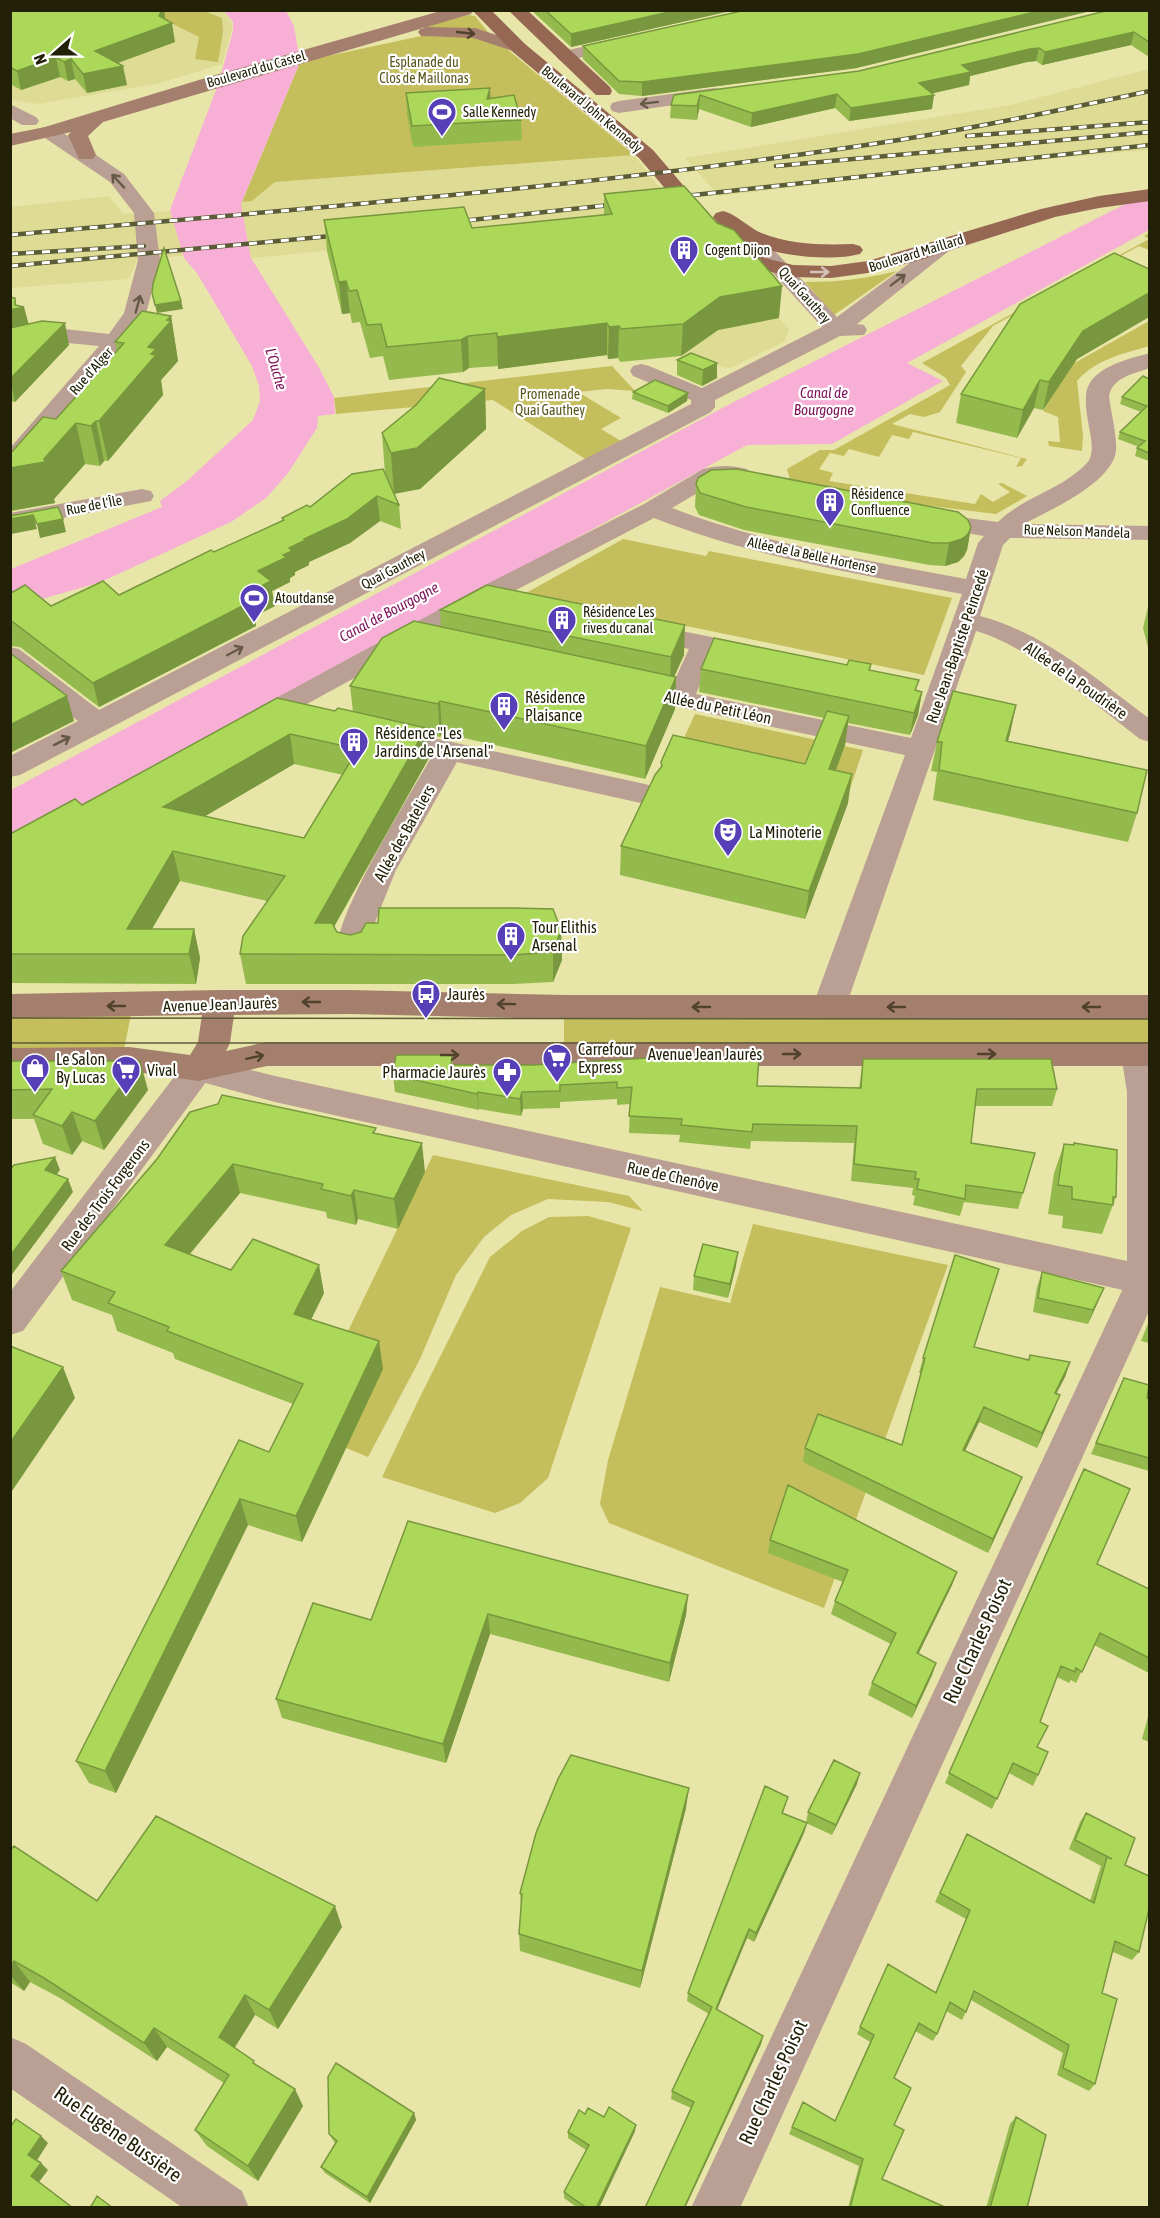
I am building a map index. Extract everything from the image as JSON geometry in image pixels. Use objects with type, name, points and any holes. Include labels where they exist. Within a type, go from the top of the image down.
[{"type":"main road","name":"Boulevard du Castel","points":[[16,126],[298,53],[427,10]]},
{"type":"main road","name":"Boulevard du Castel","points":[[298,53],[366,39],[465,10]]},
{"type":"main road","name":"Boulevard John Kennedy","points":[[480,10],[519,48],[629,137],[706,211]]},
{"type":"main road","points":[[490,10],[510,22],[536,47],[565,56]]},
{"type":"main road","name":"Boulevard John Kennedy","points":[[516,10],[665,151],[706,211]]},
{"type":"main road","points":[[366,39],[440,31],[462,32],[487,36],[519,48]]},
{"type":"main road","name":"Boulevard du Castel","points":[[10,140],[50,132],[220,75]]},
{"type":"main road","points":[[87,155],[78,135],[90,121],[98,117]]},
{"type":"main road","points":[[16,126],[50,132]]},
{"type":"main road","name":"Boulevard Maillard","points":[[706,211],[723,244],[738,255],[781,269],[813,273],[858,270],[949,243],[1009,216],[1065,195],[1149,183]]},
{"type":"main road","name":"Boulevard Maillard","points":[[706,211],[749,235],[777,245],[809,249],[857,250],[1009,216],[1149,195]]},
{"type":"main road","name":"Avenue Jean Jaurès","points":[[10,1006],[137,1006],[350,994],[564,1006],[1149,1007]]},
{"type":"main road","points":[[198,1069],[214,1043],[220,1002]]},
{"type":"main road","name":"Avenue Jean Jaurès","points":[[10,1060],[129,1059],[198,1069],[267,1054],[1143,1054]]},
{"type":"street","points":[[565,56],[646,38]]},
{"type":"street","points":[[619,107],[732,92]]},
{"type":"street","points":[[10,110],[16,126]]},
{"type":"street","name":"Rue d'Alger","points":[[10,463],[117,341],[135,314],[149,260],[144,213],[117,178],[87,155],[50,132]]},
{"type":"street","name":"Quai Gauthey","points":[[749,235],[781,269],[810,324]]},
{"type":"street","name":"Quai Gauthey","points":[[10,768],[703,407],[703,397],[810,324],[949,243]]},
{"type":"street","name":"Quai Gauthey","points":[[756,262],[759,274],[810,324],[863,330]]},
{"type":"street","points":[[13,345],[47,334],[117,341]]},
{"type":"street","name":"Rue Jean-Baptiste Peincedé","points":[[832,1007],[832,997],[921,749],[932,689],[966,620],[991,543],[1015,519],[1071,488],[1094,471],[1101,461],[1104,450],[1097,396],[1099,387],[1111,374],[1149,360]]},
{"type":"street","points":[[641,371],[703,397]]},
{"type":"street","points":[[234,733],[296,712],[412,636],[718,472],[733,473],[759,483]]},
{"type":"street","name":"Rue de l'Île","points":[[10,521],[142,496]]},
{"type":"street","name":"Allée de la Belle Hortense","points":[[652,509],[695,527],[740,540],[976,589]]},
{"type":"street","name":"Rue Nelson Mandela","points":[[901,515],[968,528],[1074,533],[1149,533]]},
{"type":"street","points":[[488,594],[508,604],[520,606]]},
{"type":"street","name":"Allée de la Poudrière","points":[[966,620],[996,628],[1040,651],[1149,734]]},
{"type":"street","points":[[623,627],[784,659]]},
{"type":"street","points":[[412,636],[430,648],[442,650]]},
{"type":"street","points":[[680,699],[704,644]]},
{"type":"street","points":[[10,655],[98,723]]},
{"type":"street","name":"Allée du Petit Léon","points":[[612,685],[921,749]]},
{"type":"street","points":[[361,731],[645,794]]},
{"type":"street","name":"Allée des Bateliers","points":[[353,951],[354,938],[381,870],[450,751]]},
{"type":"street","name":"Rue Charles Poisot","points":[[715,2208],[1147,1280],[1143,1054]]},
{"type":"street","name":"Rue de Chenôve","points":[[198,1069],[286,1092],[1147,1280]]},
{"type":"street","name":"Rue des Trois Forgerons","points":[[10,1320],[198,1069]]},
{"type":"street","name":"Rue Eugène Bussière","points":[[10,2060],[225,2208]]},
{"type":"shaded area","points":[[10,11],[224,11],[233,26],[222,64],[160,83],[39,104],[11,100]]},
{"type":"shaded area","points":[[1149,69],[1149,150],[982,165],[719,196],[685,158],[1010,105]]},
{"type":"shaded area","points":[[634,155],[683,218],[789,329],[784,342],[730,368],[698,362],[652,341],[601,225],[251,258],[243,250],[137,260],[129,279],[11,288],[11,207],[109,196],[123,214],[171,211],[252,201],[275,182]]},
{"type":"green space","points":[[147,11],[204,11],[222,18],[223,32],[218,62],[195,59],[199,37]]},
{"type":"green space","points":[[468,15],[475,16],[488,32],[457,28],[425,28],[424,26]]},
{"type":"green space","name":"Salle Kennedy","points":[[421,36],[469,37],[506,48],[634,155],[275,182],[252,201],[242,202],[300,62]]},
{"type":"green space","points":[[1149,239],[1149,250],[1139,246],[993,326],[961,366],[966,372],[940,412],[924,417],[910,414],[892,424],[1027,459],[1022,466],[1016,467],[1021,458],[913,432],[909,439],[892,435],[879,457],[849,449],[844,456],[830,453],[819,469],[833,473],[829,481],[975,504],[981,494],[993,502],[1010,492],[998,484],[1002,483],[1027,496],[996,514],[882,500],[790,480],[787,469],[820,450],[834,450],[950,385],[946,378],[922,363]]},
{"type":"green space","points":[[897,271],[834,315],[805,282],[851,280]]},
{"type":"green space","points":[[1149,321],[1149,346],[1101,362],[1077,381],[1083,435],[1082,451],[1049,446],[1048,441],[1060,442],[1058,417],[1043,411],[1071,365]]},
{"type":"green space","name":"Promenade Quai Gauthey","points":[[612,366],[635,391],[607,389],[578,392],[621,418],[601,429],[621,441],[587,460],[493,400],[336,414],[334,398]]},
{"type":"green space","points":[[623,539],[706,556],[709,551],[952,598],[924,675],[526,593]]},
{"type":"green space","points":[[695,714],[863,750],[850,789],[678,751]]},
{"type":"green space","points":[[564,1014],[1149,1015],[1149,1047],[564,1047]]},
{"type":"green space","points":[[11,1015],[131,1015],[124,1049],[11,1049]]},
{"type":"green space","points":[[433,1155],[629,1196],[643,1211],[608,1202],[548,1199],[511,1215],[484,1237],[456,1275],[420,1359],[368,1457],[346,1448],[337,1354]]},
{"type":"green space","points":[[588,1216],[631,1228],[548,1478],[520,1503],[495,1513],[382,1477],[490,1257],[522,1231],[549,1217]]},
{"type":"green space","points":[[753,1224],[948,1265],[824,1608],[609,1523],[600,1504],[608,1460],[660,1287],[730,1303]]},
{"type":"water","name":"L'Ouche","points":[[224,11],[286,11],[294,26],[300,62],[241,204],[251,258],[318,366],[334,397],[335,414],[318,416],[317,428],[288,473],[266,498],[231,522],[101,582],[11,608],[11,569],[162,507],[160,501],[187,481],[253,420],[260,401],[259,386],[252,366],[197,273],[184,258],[170,210],[218,85],[233,31],[233,22]]},
{"type":"water","name":"Canal de Bourgogne","points":[[1149,192],[1149,230],[907,363],[943,381],[832,444],[747,445],[11,846],[11,790],[726,406]]},
{"type":"building","points":[[10,10],[162,10],[159,16],[172,23],[95,51],[123,66],[83,74],[71,59],[64,62],[56,57],[17,71],[10,67]]},
{"type":"building","points":[[545,10],[678,10],[571,34]]},
{"type":"building","points":[[746,10],[1043,10],[858,54],[642,82],[619,81],[583,46]]},
{"type":"building","points":[[1110,10],[1149,10],[1149,42],[1134,32],[1045,52],[1039,48],[1030,49],[962,65],[971,72],[919,83],[934,95],[851,108],[837,94],[752,113],[700,95],[697,106],[671,105],[674,95],[859,71]]},
{"type":"building","points":[[490,88],[487,99],[514,95],[521,120],[412,126],[406,93]]},
{"type":"building","points":[[684,186],[717,223],[734,230],[782,286],[720,297],[683,324],[621,329],[619,326],[609,327],[607,323],[497,337],[497,333],[468,336],[461,340],[387,347],[381,324],[367,325],[357,290],[349,291],[346,281],[339,282],[324,220],[464,207],[472,228],[612,214],[604,194]]},
{"type":"building","points":[[164,248],[181,301],[155,305],[152,293],[153,284]]},
{"type":"building","points":[[1114,253],[1149,269],[1149,293],[1083,331],[1049,382],[1040,380],[1023,410],[961,394],[1020,304]]},
{"type":"building","points":[[10,297],[15,298],[15,305],[24,307],[10,310]]},
{"type":"building","points":[[142,311],[171,316],[167,320],[171,321],[148,347],[156,349],[151,354],[156,355],[99,421],[91,426],[76,423],[44,459],[45,462],[10,468],[10,454],[43,417],[56,419],[124,343],[115,342]]},
{"type":"building","points":[[42,321],[65,323],[10,379],[10,328]]},
{"type":"building","points":[[691,353],[717,363],[703,370],[677,360]]},
{"type":"building","points":[[1143,376],[1149,379],[1149,453],[1137,448],[1145,441],[1120,432],[1147,406],[1122,397]]},
{"type":"building","points":[[439,378],[485,389],[417,448],[391,453],[382,433],[416,405]]},
{"type":"building","points":[[655,380],[688,393],[668,406],[633,392]]},
{"type":"building","points":[[383,469],[399,505],[377,496],[347,519],[289,548],[292,551],[283,555],[287,557],[258,571],[271,581],[244,595],[252,601],[93,683],[10,622],[10,590],[13,592],[25,585],[51,606],[103,581],[119,595],[211,550],[214,552],[284,520],[282,518],[307,505],[310,507],[352,474]]},
{"type":"building","points":[[737,469],[958,512],[968,520],[971,527],[962,539],[949,543],[933,543],[746,507],[700,493],[696,484],[698,478],[711,470]]},
{"type":"building","points":[[58,507],[63,519],[37,524],[33,515],[10,519],[10,516]]},
{"type":"building","points":[[487,585],[685,625],[671,657],[440,610]]},
{"type":"building","points":[[414,621],[676,677],[646,746],[440,701],[438,704],[350,686],[382,638]]},
{"type":"building","points":[[714,638],[847,665],[849,660],[871,664],[869,670],[919,680],[915,690],[922,692],[914,713],[701,669]]},
{"type":"building","points":[[10,653],[67,696],[10,725]]},
{"type":"building","points":[[953,691],[1016,705],[1006,741],[1147,770],[1137,813],[939,770],[942,742],[937,742]]},
{"type":"building","points":[[277,698],[335,711],[338,708],[426,728],[315,923],[332,923],[337,932],[350,935],[361,932],[366,923],[378,923],[379,908],[553,909],[561,930],[553,952],[512,955],[240,954],[243,936],[285,876],[173,851],[127,929],[194,929],[189,954],[10,954],[10,834],[75,799],[82,805]],"holes":[[[290,734],[358,749],[304,838],[163,807]]]},
{"type":"building","name":"La Minoterie","points":[[827,711],[849,716],[829,769],[852,774],[809,891],[621,846],[655,775],[662,766],[661,762],[673,735],[805,764]]},
{"type":"building","points":[[396,1055],[452,1055],[451,1065],[533,1065],[648,1058],[759,1058],[757,1086],[861,1088],[863,1059],[1051,1059],[1057,1089],[977,1089],[971,1143],[1035,1153],[1023,1193],[966,1185],[965,1199],[917,1189],[919,1179],[915,1179],[916,1172],[854,1164],[857,1126],[753,1124],[752,1132],[681,1125],[682,1119],[629,1116],[632,1087],[617,1088],[617,1082],[560,1085],[560,1091],[522,1092],[520,1099],[478,1092],[477,1094],[393,1075]]},
{"type":"building","points":[[10,1061],[140,1061],[95,1121],[72,1112],[62,1126],[33,1115],[52,1089],[10,1090]]},
{"type":"building","points":[[222,1095],[376,1128],[373,1133],[422,1143],[394,1199],[354,1190],[351,1196],[321,1189],[323,1184],[233,1164],[165,1245],[231,1270],[253,1239],[319,1265],[294,1314],[379,1341],[296,1516],[240,1499],[105,1771],[76,1761],[239,1440],[269,1452],[303,1384],[167,1331],[169,1327],[108,1303],[115,1292],[61,1271],[157,1159],[190,1112],[218,1104]]},
{"type":"building","points":[[1074,1143],[1117,1150],[1116,1197],[1113,1197],[1113,1205],[1072,1199],[1072,1187],[1058,1185],[1064,1144],[1074,1145]]},
{"type":"building","points":[[55,1157],[45,1170],[68,1179],[10,1256],[10,1170],[14,1165]]},
{"type":"building","points":[[703,1244],[738,1252],[730,1284],[694,1276]]},
{"type":"building","points":[[955,1255],[999,1269],[974,1347],[1029,1360],[1030,1355],[1070,1362],[1055,1393],[1060,1395],[1042,1433],[984,1407],[963,1450],[1022,1477],[993,1539],[805,1448],[818,1414],[902,1445],[925,1358],[923,1358]]},
{"type":"building","points":[[1042,1272],[1104,1288],[1093,1310],[1038,1298]]},
{"type":"building","points":[[10,1346],[63,1367],[10,1443]]},
{"type":"building","points":[[1124,1378],[1149,1385],[1147,1398],[1149,1399],[1149,1458],[1096,1443]]},
{"type":"building","points":[[1084,1469],[1130,1489],[1097,1564],[1149,1589],[1149,1658],[1100,1633],[1082,1672],[1076,1668],[1075,1672],[1061,1666],[1040,1722],[1048,1726],[1037,1747],[1048,1752],[1038,1775],[1013,1763],[997,1799],[949,1773]]},
{"type":"building","points":[[788,1485],[957,1572],[917,1653],[936,1663],[916,1706],[872,1683],[896,1633],[835,1601],[848,1570],[770,1540]]},
{"type":"building","points":[[408,1521],[688,1595],[670,1663],[488,1614],[443,1744],[276,1699],[313,1603],[371,1620]]},
{"type":"building","points":[[571,1755],[689,1788],[642,1971],[519,1934],[522,1894],[520,1893],[536,1833],[558,1779]]},
{"type":"building","points":[[834,1760],[860,1773],[836,1825],[808,1812]]},
{"type":"building","points":[[765,1786],[788,1797],[782,1813],[807,1823],[756,1933],[749,1929],[716,2009],[763,2036],[684,2208],[645,2208],[694,2102],[672,2091],[712,2007],[688,1993]]},
{"type":"building","points":[[1086,1813],[1135,1838],[1125,1865],[1149,1876],[1149,1909],[1139,1952],[1115,1941],[1102,1993],[1117,1999],[1095,2084],[1063,2068],[1069,2045],[974,1991],[966,2012],[950,2002],[937,2034],[919,2023],[894,2078],[911,2088],[894,2125],[904,2130],[882,2179],[947,2208],[850,2208],[863,2159],[792,2127],[803,2102],[835,2121],[874,2035],[860,2027],[888,1964],[936,1993],[970,1910],[940,1893],[967,1834],[1094,1903],[1107,1857],[1112,1859],[1075,1840]]},
{"type":"building","points":[[156,1816],[335,1906],[269,2010],[245,1995],[219,2037],[254,2061],[253,2063],[295,2089],[248,2166],[195,2130],[229,2075],[154,2028],[144,2043],[44,1978],[14,1961],[10,1966],[10,1851],[14,1846],[97,1901]]},
{"type":"building","points":[[336,2063],[414,2113],[367,2197],[321,2167],[337,2141],[329,2134],[328,2077]]},
{"type":"building","points":[[609,2107],[636,2125],[596,2208],[587,2208],[564,2192],[589,2145],[568,2132],[579,2110],[585,2114],[588,2108],[604,2117]]},
{"type":"building","points":[[1016,2117],[1046,2135],[1027,2208],[990,2208]]},
{"type":"building","points":[[16,2119],[41,2136],[28,2155],[41,2163],[31,2176],[73,2208],[10,2208],[10,2127]]},
{"type":"building","points":[[97,2196],[113,2208],[90,2208]]},
{"type":"tram line","points":[[10,1018],[1150,1019]]},
{"type":"tram line","points":[[10,1043],[1150,1043]]},
{"type":"railway","points":[[10,235],[546,186],[653,174],[938,133],[1150,91]]},
{"type":"railway","points":[[967,136],[1150,122]]},
{"type":"railway","points":[[776,166],[1150,132]]},
{"type":"railway","points":[[676,197],[1150,145]]},
{"type":"railway","points":[[452,222],[619,204]]},
{"type":"railway","points":[[10,266],[342,235]]},
{"type":"railway","points":[[10,254],[144,246]]},
{"type":"place","name":"Salle Kennedy","points":[[442,138]]},
{"type":"place","name":"Cogent Dijon","points":[[684,276]]},
{"type":"place","name":"Résidence Confluence","points":[[830,528]]},
{"type":"place","name":"Atoutdanse","points":[[254,624]]},
{"type":"place","name":"Résidence Les rives du canal","points":[[562,646]]},
{"type":"place","name":"Résidence Plaisance","points":[[504,732]]},
{"type":"place","name":"Résidence \"Les Jardins de l'Arsenal\"","points":[[354,768]]},
{"type":"place","name":"La Minoterie","points":[[728,858]]},
{"type":"place","name":"Tour Elithis Arsenal","points":[[511,962]]},
{"type":"place","name":"Jaurès","points":[[426,1020]]},
{"type":"place","name":"Carrefour Express","points":[[557,1084]]},
{"type":"place","name":"Le Salon By Lucas","points":[[35,1094]]},
{"type":"place","name":"Vival","points":[[126,1096]]},
{"type":"place","name":"Pharmacie Jaurès","points":[[507,1098]]},
{"type":"park label","name":"Esplanade du Clos de Maillonas","points":[[424,70]]}]
